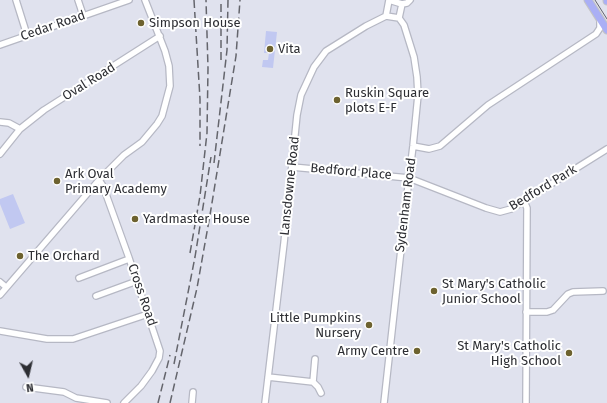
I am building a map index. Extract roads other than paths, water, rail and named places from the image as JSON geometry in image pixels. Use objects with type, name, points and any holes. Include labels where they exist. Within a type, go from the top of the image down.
[{"type":"main road","points":[[588,0],[607,30]]},
{"type":"street","points":[[16,0],[27,35]]},
{"type":"street","points":[[78,0],[83,15]]},
{"type":"street","name":"Cedar Road","points":[[0,45],[129,0]]},
{"type":"street","points":[[0,295],[99,180],[124,155],[142,142],[162,116],[170,86],[169,66],[160,36],[145,0]]},
{"type":"street","points":[[410,0],[407,4],[389,0],[389,16],[399,18],[404,25],[412,50],[418,84],[418,103],[414,146]]},
{"type":"street","points":[[399,18],[402,4]]},
{"type":"street","name":"Lansdowne Road","points":[[265,403],[298,108],[301,95],[317,62],[326,51],[366,26],[389,16]]},
{"type":"street","name":"Sydenham Road","points":[[384,403],[409,178],[414,146],[430,149],[440,146],[488,104],[596,34],[601,26],[600,19]]},
{"type":"street","name":"Oval Road","points":[[0,154],[20,129],[44,110],[160,36]]},
{"type":"street","points":[[0,122],[9,123],[20,129]]},
{"type":"street","name":"Bedford Park","points":[[409,178],[494,211],[507,210],[518,205],[607,149]]},
{"type":"street","name":"Bedford Place","points":[[292,167],[409,178]]},
{"type":"street","name":"Cross Road","points":[[99,180],[103,186],[137,281],[158,342],[160,353],[152,371],[144,382],[124,403]]},
{"type":"street","points":[[524,201],[527,208],[526,403]]},
{"type":"street","points":[[518,205],[522,210],[526,211]]},
{"type":"street","points":[[79,278],[129,259]]},
{"type":"street","points":[[96,296],[137,281]]},
{"type":"street","points":[[0,282],[6,287]]},
{"type":"street","points":[[526,312],[551,311],[557,307],[568,294],[572,292],[603,291]]},
{"type":"street","points":[[0,331],[47,339],[73,339],[148,314]]},
{"type":"street","points":[[313,382],[316,359]]},
{"type":"street","points":[[268,377],[313,382],[318,387],[320,393]]},
{"type":"street","points":[[26,387],[64,392],[76,398],[107,403]]},
{"type":"street","points":[[192,403],[193,392]]},
{"type":"tram line","points":[[595,0],[607,19]]},
{"type":"railway","points":[[194,0],[200,99],[200,146]]},
{"type":"railway","points":[[190,253],[200,196],[207,133],[208,68],[206,0]]},
{"type":"railway","points":[[221,0],[221,60]]},
{"type":"railway","points":[[214,163],[227,50],[228,0]]},
{"type":"railway","points":[[170,403],[197,288],[210,215],[236,56],[240,0]]},
{"type":"railway","points":[[174,364],[195,257],[211,157]]},
{"type":"railway","points":[[158,403],[170,355]]},
{"type":"place","name":"Simpson House","points":[[141,23]]},
{"type":"place","name":"Vita","points":[[270,49]]},
{"type":"place","name":"Ruskin Square plots E-F","points":[[337,100]]},
{"type":"place","name":"Ark Oval Primary Academy","points":[[57,181]]},
{"type":"place","name":"Yardmaster House","points":[[135,219]]},
{"type":"place","name":"The Orchard","points":[[20,256]]},
{"type":"place","name":"St Mary's Catholic Junior School","points":[[434,291]]},
{"type":"place","name":"Little Pumpkins Nursery","points":[[369,325]]},
{"type":"place","name":"Army Centre","points":[[417,351]]},
{"type":"place","name":"St Mary's Catholic High School","points":[[569,353]]}]
